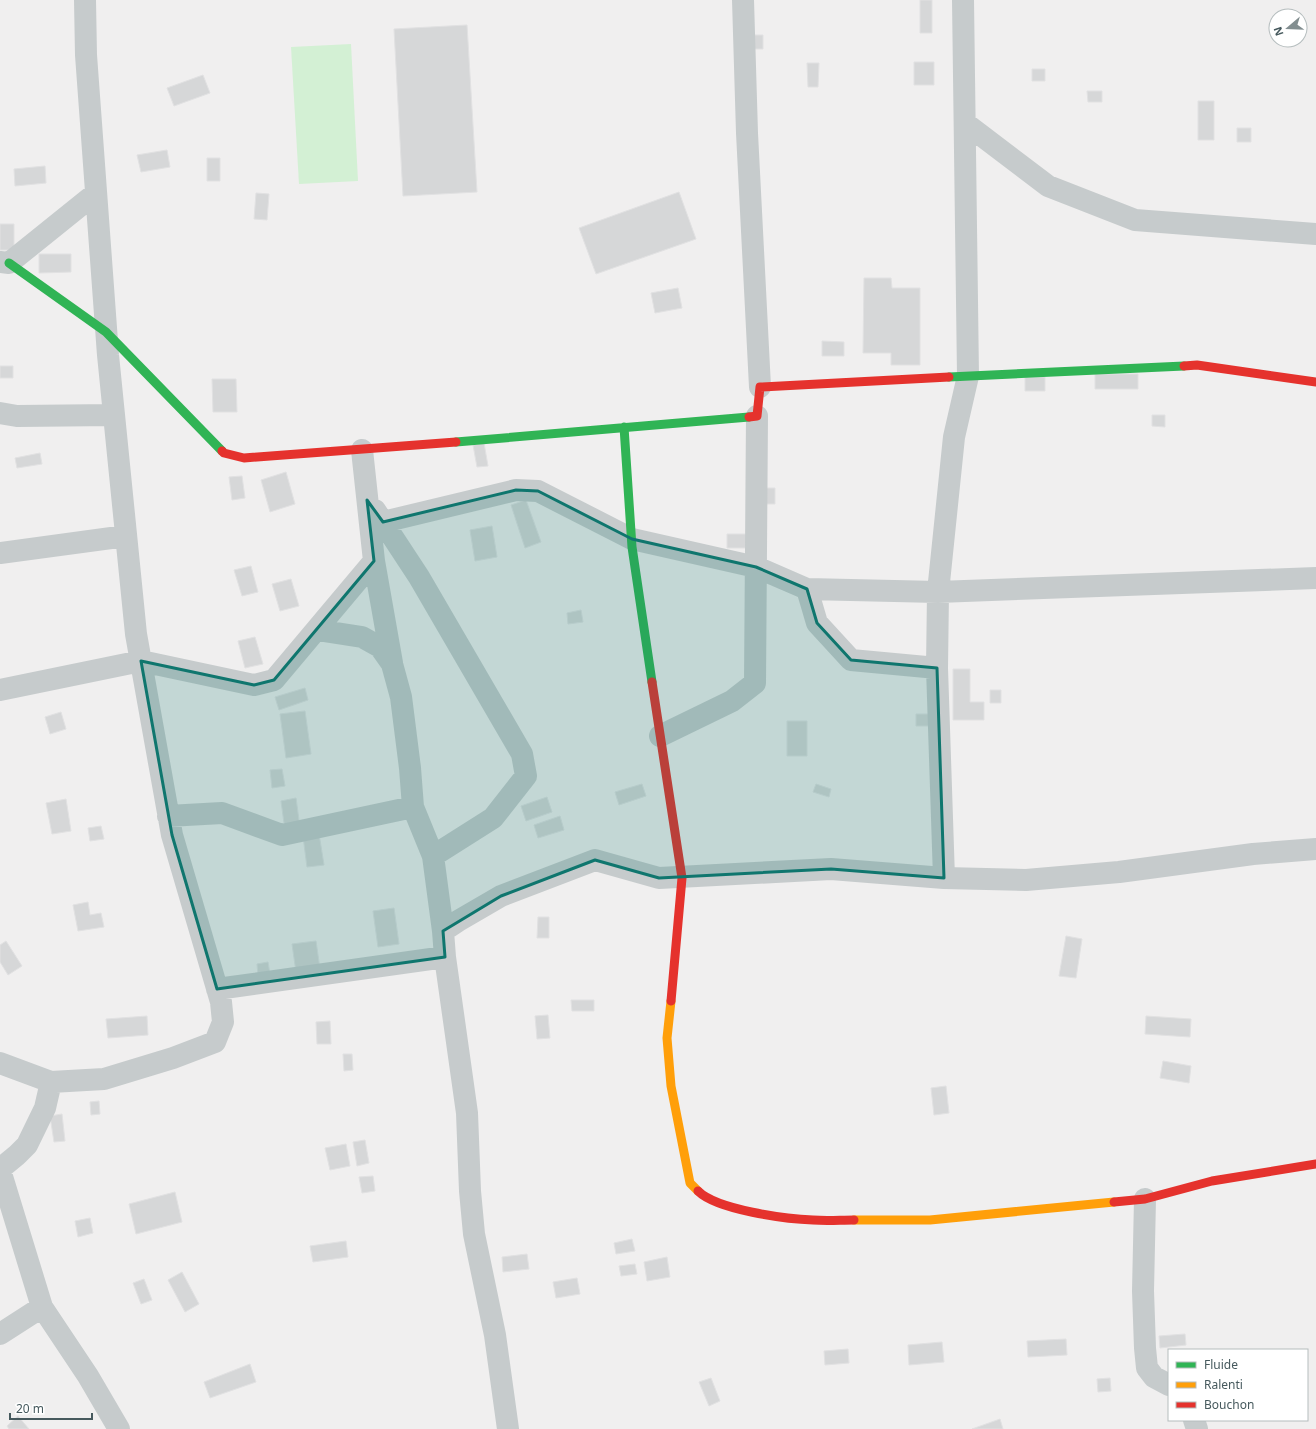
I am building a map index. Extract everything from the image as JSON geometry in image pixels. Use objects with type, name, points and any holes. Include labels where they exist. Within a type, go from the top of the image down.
[{"type":"street","points":[[0,1063],[51,1082],[104,1079],[173,1058],[215,1042],[223,1022],[221,1002],[172,835],[136,634],[106,332],[86,55],[85,0]]},
{"type":"street","points":[[660,736],[732,700],[756,683],[757,416],[760,387],[747,133],[744,0]]},
{"type":"street","points":[[944,878],[937,668],[938,592],[954,437],[968,376],[963,0]]},
{"type":"street","points":[[965,123],[1048,186],[1135,220],[1316,234]]},
{"type":"street","points":[[96,193],[5,262],[106,332],[224,453],[244,458],[362,450],[757,416]]},
{"type":"street","points":[[760,387],[1197,365],[1316,382]]},
{"type":"street","points":[[0,413],[17,416],[114,415]]},
{"type":"street","points":[[624,427],[632,539],[682,878],[667,1038],[671,1086],[690,1183],[704,1197],[732,1208],[786,1217],[813,1220],[930,1220],[1145,1199],[1212,1181],[1316,1164]]},
{"type":"street","points":[[362,450],[374,561],[392,664],[401,697],[410,768],[413,807],[433,856],[445,957],[467,1113],[470,1191],[474,1234],[494,1335],[508,1429]]},
{"type":"street","points":[[383,522],[516,490],[538,491],[632,539],[756,567],[807,589],[938,592],[1316,578]]},
{"type":"street","points":[[367,500],[419,577],[522,754],[526,776],[493,818],[433,856]]},
{"type":"street","points":[[0,553],[126,536]]},
{"type":"street","points":[[0,690],[140,661],[254,685],[274,680],[374,561]]},
{"type":"street","points":[[807,589],[817,623],[851,660],[937,668]]},
{"type":"street","points":[[317,630],[362,637],[380,647],[392,664]]},
{"type":"street","points":[[168,816],[222,813],[282,835],[413,807]]},
{"type":"street","points":[[443,931],[501,896],[595,860],[659,878],[682,878],[831,869],[944,878],[1026,880],[1119,872],[1253,854],[1316,849]]},
{"type":"street","points":[[217,990],[445,957]]},
{"type":"street","points":[[51,1082],[45,1108],[27,1145],[0,1170],[42,1306],[88,1376],[119,1429]]},
{"type":"street","points":[[1145,1199],[1143,1291],[1147,1368],[1154,1377],[1168,1384]]},
{"type":"street","points":[[0,1334],[42,1306]]},
{"type":"highlighted area","points":[[516,490],[538,491],[632,539],[756,567],[807,589],[817,623],[851,660],[937,668],[944,878],[831,869],[659,878],[595,860],[501,896],[443,931],[445,957],[217,989],[172,835],[141,661],[254,685],[274,680],[374,561],[367,500],[383,522]]},
{"type":"green space","points":[[351,44],[358,181],[299,184],[291,47]]},
{"type":"building","points":[[920,0],[932,0],[932,33],[920,33]]},
{"type":"building","points":[[467,25],[477,192],[403,196],[394,29]]},
{"type":"building","points":[[746,35],[763,35],[763,49],[746,49]]},
{"type":"building","points":[[914,62],[934,62],[934,85],[914,85]]},
{"type":"building","points":[[807,63],[819,63],[818,87],[808,87]]},
{"type":"building","points":[[1032,69],[1045,69],[1045,81],[1032,81]]},
{"type":"building","points":[[203,75],[210,93],[174,106],[167,88]]},
{"type":"building","points":[[1087,91],[1102,91],[1102,102],[1088,102]]},
{"type":"building","points":[[1198,101],[1214,101],[1214,140],[1198,140]]},
{"type":"building","points":[[1237,128],[1251,128],[1251,142],[1237,142]]},
{"type":"building","points":[[167,150],[170,167],[141,172],[137,155]]},
{"type":"building","points":[[207,158],[220,158],[220,181],[207,181]]},
{"type":"building","points":[[45,166],[46,183],[15,186],[14,169]]},
{"type":"building","points":[[679,192],[696,239],[596,274],[579,228]]},
{"type":"building","points":[[256,193],[269,194],[267,220],[254,219]]},
{"type":"building","points":[[0,224],[14,224],[14,250],[0,250]]},
{"type":"building","points":[[39,254],[71,254],[71,272],[39,273]]},
{"type":"building","points":[[864,278],[891,278],[892,288],[920,288],[920,365],[891,365],[891,353],[863,353]]},
{"type":"building","points":[[678,288],[682,308],[655,313],[651,293]]},
{"type":"building","points":[[822,341],[844,342],[844,356],[822,356]]},
{"type":"building","points":[[0,366],[13,366],[13,378],[0,378]]},
{"type":"building","points":[[1095,374],[1138,374],[1138,389],[1095,389]]},
{"type":"building","points":[[1025,377],[1045,377],[1045,391],[1025,391]]},
{"type":"building","points":[[212,379],[236,379],[237,412],[213,412]]},
{"type":"building","points":[[1152,415],[1165,415],[1165,427],[1152,426]]},
{"type":"building","points":[[484,443],[488,466],[477,467],[473,445]]},
{"type":"building","points":[[40,453],[42,464],[17,468],[15,458]]},
{"type":"building","points":[[286,472],[295,504],[270,512],[261,480]]},
{"type":"building","points":[[242,476],[245,498],[232,500],[229,477]]},
{"type":"building","points":[[762,488],[775,488],[775,504],[762,504]]},
{"type":"building","points":[[526,500],[541,542],[525,548],[511,505]]},
{"type":"building","points":[[492,526],[497,557],[475,561],[470,530]]},
{"type":"building","points":[[727,534],[746,534],[747,548],[727,548]]},
{"type":"building","points":[[251,566],[258,592],[242,596],[234,570]]},
{"type":"building","points":[[291,579],[299,606],[280,611],[272,584]]},
{"type":"building","points":[[581,610],[583,622],[568,624],[567,613]]},
{"type":"building","points":[[255,637],[263,664],[245,668],[238,641]]},
{"type":"building","points":[[953,669],[970,669],[970,702],[984,702],[984,720],[953,720]]},
{"type":"building","points":[[305,688],[308,700],[279,710],[275,697]]},
{"type":"building","points":[[990,690],[1001,690],[1001,703],[990,703]]},
{"type":"building","points":[[305,711],[311,754],[286,758],[280,714]]},
{"type":"building","points":[[61,712],[66,729],[50,734],[45,717]]},
{"type":"building","points":[[916,714],[932,714],[932,726],[916,726]]},
{"type":"building","points":[[787,721],[807,721],[807,756],[787,756]]},
{"type":"building","points":[[282,769],[285,786],[272,788],[270,770]]},
{"type":"building","points":[[642,784],[646,796],[619,805],[615,792]]},
{"type":"building","points":[[816,784],[831,789],[829,797],[813,792]]},
{"type":"building","points":[[547,797],[552,812],[526,821],[521,806]]},
{"type":"building","points":[[296,798],[300,828],[285,830],[281,801]]},
{"type":"building","points":[[66,799],[71,831],[52,834],[46,803]]},
{"type":"building","points":[[560,816],[564,830],[538,838],[534,825]]},
{"type":"building","points":[[101,826],[104,839],[90,841],[88,828]]},
{"type":"building","points":[[319,834],[324,865],[307,867],[303,836]]},
{"type":"building","points":[[88,902],[90,915],[101,913],[104,927],[78,931],[73,905]]},
{"type":"building","points":[[394,908],[399,944],[378,947],[373,911]]},
{"type":"building","points":[[538,917],[549,917],[549,938],[537,938]]},
{"type":"building","points":[[1066,936],[1082,939],[1076,978],[1059,976]]},
{"type":"building","points":[[6,941],[22,966],[8,975],[0,962],[0,945]]},
{"type":"building","points":[[316,941],[320,969],[296,972],[292,944]]},
{"type":"building","points":[[268,962],[270,974],[258,975],[257,964]]},
{"type":"building","points":[[571,1000],[594,1000],[594,1011],[572,1011]]},
{"type":"building","points":[[548,1015],[550,1038],[537,1039],[535,1016]]},
{"type":"building","points":[[147,1016],[148,1035],[108,1038],[106,1019]]},
{"type":"building","points":[[1146,1016],[1191,1019],[1190,1037],[1145,1034]]},
{"type":"building","points":[[330,1021],[331,1044],[317,1044],[316,1022]]},
{"type":"building","points":[[343,1054],[352,1054],[353,1070],[344,1071]]},
{"type":"building","points":[[1163,1061],[1191,1066],[1189,1083],[1160,1078]]},
{"type":"building","points":[[946,1086],[949,1113],[934,1115],[931,1088]]},
{"type":"building","points":[[99,1101],[100,1114],[91,1115],[90,1102]]},
{"type":"building","points":[[62,1114],[65,1141],[54,1142],[50,1116]]},
{"type":"building","points":[[365,1140],[369,1163],[357,1166],[353,1142]]},
{"type":"building","points":[[346,1144],[350,1166],[330,1170],[325,1148]]},
{"type":"building","points":[[373,1176],[375,1191],[362,1193],[359,1177]]},
{"type":"building","points":[[175,1192],[182,1222],[136,1234],[129,1204]]},
{"type":"building","points":[[90,1218],[93,1233],[78,1237],[75,1221]]},
{"type":"building","points":[[632,1239],[635,1251],[616,1254],[614,1243]]},
{"type":"building","points":[[346,1241],[348,1257],[313,1262],[310,1246]]},
{"type":"building","points":[[527,1254],[529,1269],[503,1272],[502,1257]]},
{"type":"building","points":[[667,1257],[670,1277],[647,1281],[644,1262]]},
{"type":"building","points":[[635,1264],[637,1274],[621,1276],[619,1266]]},
{"type":"building","points":[[182,1272],[199,1304],[185,1312],[168,1280]]},
{"type":"building","points":[[577,1278],[580,1294],[556,1298],[553,1282]]},
{"type":"building","points":[[144,1279],[152,1300],[141,1304],[133,1283]]},
{"type":"building","points":[[1185,1334],[1186,1345],[1160,1348],[1159,1336]]},
{"type":"building","points":[[1066,1339],[1067,1355],[1028,1357],[1027,1341]]},
{"type":"building","points":[[942,1342],[944,1362],[909,1365],[908,1345]]},
{"type":"building","points":[[848,1349],[849,1363],[825,1365],[824,1351]]},
{"type":"building","points":[[250,1364],[256,1382],[210,1398],[204,1382]]},
{"type":"building","points":[[711,1378],[720,1401],[709,1406],[699,1382]]},
{"type":"building","points":[[1110,1378],[1111,1391],[1098,1392],[1097,1379]]},
{"type":"building","points":[[18,1416],[29,1429],[9,1429],[7,1426]]},
{"type":"building","points":[[1000,1419],[1003,1429],[972,1429]]},
{"type":"traffic: fast","points":[[9,263],[106,332],[222,451]]},
{"type":"traffic: fast","points":[[949,377],[1184,366]]},
{"type":"traffic: fast","points":[[456,442],[749,417]]},
{"type":"traffic: fast","points":[[624,427],[632,547],[652,682]]},
{"type":"traffic: slow","points":[[671,1001],[667,1038],[671,1086],[690,1183],[698,1191]]},
{"type":"traffic: slow","points":[[854,1220],[930,1220],[1114,1202]]},
{"type":"traffic: jam","points":[[1184,366],[1197,365],[1316,382]]},
{"type":"traffic: jam","points":[[749,417],[757,416],[760,387],[949,377]]},
{"type":"traffic: jam","points":[[222,451],[224,453],[244,458],[456,442]]},
{"type":"traffic: jam","points":[[652,682],[682,878],[671,1001]]},
{"type":"traffic: jam","points":[[1114,1202],[1145,1199],[1212,1181],[1316,1164]]},
{"type":"traffic: jam","points":[[698,1191],[707,1198],[752,1212],[801,1219],[854,1220]]}]
